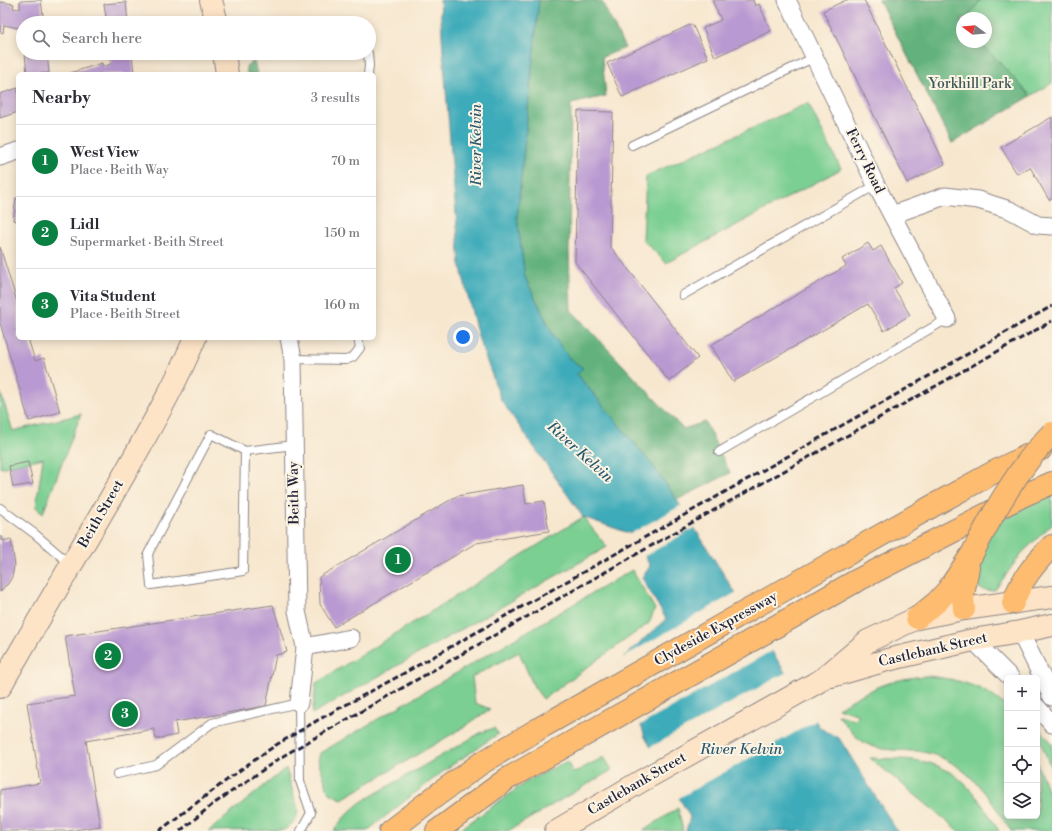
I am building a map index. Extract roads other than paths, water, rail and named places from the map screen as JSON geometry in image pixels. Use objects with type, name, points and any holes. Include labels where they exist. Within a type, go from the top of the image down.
[{"type":"main road","points":[[211,0],[215,16]]},
{"type":"main road","points":[[225,60],[228,72]]},
{"type":"main road","name":"Beith Street","points":[[0,687],[72,566],[161,410],[194,340]]},
{"type":"main road","points":[[917,618],[956,588],[986,527],[1011,484],[1025,464],[1052,433]]},
{"type":"main road","name":"Clydeside Expressway","points":[[390,831],[436,795],[480,764],[540,728],[994,472],[1052,444]]},
{"type":"main road","name":"Clydeside Expressway","points":[[437,831],[508,780],[856,581],[1022,496],[1052,483]]},
{"type":"main road","points":[[1020,632],[1013,603],[1018,589],[1027,574],[1052,546]]},
{"type":"main road","points":[[956,588],[962,596],[964,609],[973,640]]},
{"type":"main road","name":"Castlebank Street","points":[[556,831],[643,780],[823,679],[868,641],[917,618],[964,609],[1052,597]]},
{"type":"main road","name":"Castlebank Street","points":[[823,679],[887,660],[973,640],[1052,625]]},
{"type":"street","name":"Ferry Road","points":[[788,0],[876,185],[947,319]]},
{"type":"street","points":[[0,157],[16,152]]},
{"type":"street","points":[[892,215],[946,196],[978,200],[1010,210],[1038,225],[1052,226]]},
{"type":"street","name":"Beith Way","points":[[289,340],[293,359],[297,611],[305,647],[299,704]]},
{"type":"street","points":[[1020,632],[1052,697]]},
{"type":"street","points":[[305,647],[351,638]]},
{"type":"street","points":[[973,640],[1008,675]]},
{"type":"street","points":[[1040,710],[1052,724]]},
{"type":"lane","points":[[632,145],[815,58]]},
{"type":"lane","points":[[368,72],[369,60]]},
{"type":"lane","points":[[683,295],[876,185]]},
{"type":"lane","points":[[719,452],[947,319]]},
{"type":"lane","points":[[293,359],[346,360],[353,357],[360,348],[358,340]]},
{"type":"lane","points":[[244,451],[243,571],[151,585],[148,554],[212,434],[244,451],[294,445]]},
{"type":"lane","points":[[0,508],[35,534],[72,566]]},
{"type":"lane","points":[[117,774],[156,765],[212,723],[299,704],[300,781],[311,813],[301,831]]},
{"type":"water","name":"River Kelvin","points":[[440,0],[539,0],[517,217],[525,277],[553,335],[569,358],[583,368],[577,374],[653,466],[677,500],[820,728],[839,738],[897,831],[686,831],[690,817],[645,737],[619,661],[666,619],[642,578],[650,566],[634,535],[583,517],[501,400],[478,337],[460,264]]},
{"type":"railway","points":[[159,831],[247,765],[276,745],[318,720],[399,676],[1052,306]]},
{"type":"railway","points":[[180,831],[212,805],[283,756],[700,518],[1052,321]]},
{"type":"place","name":"West View","points":[[398,560]]},
{"type":"place","name":"Lidl","points":[[108,656]]},
{"type":"place","name":"Vita Student","points":[[125,714]]},
{"type":"park label","name":"Yorkhill Park","points":[[970,84]]}]
